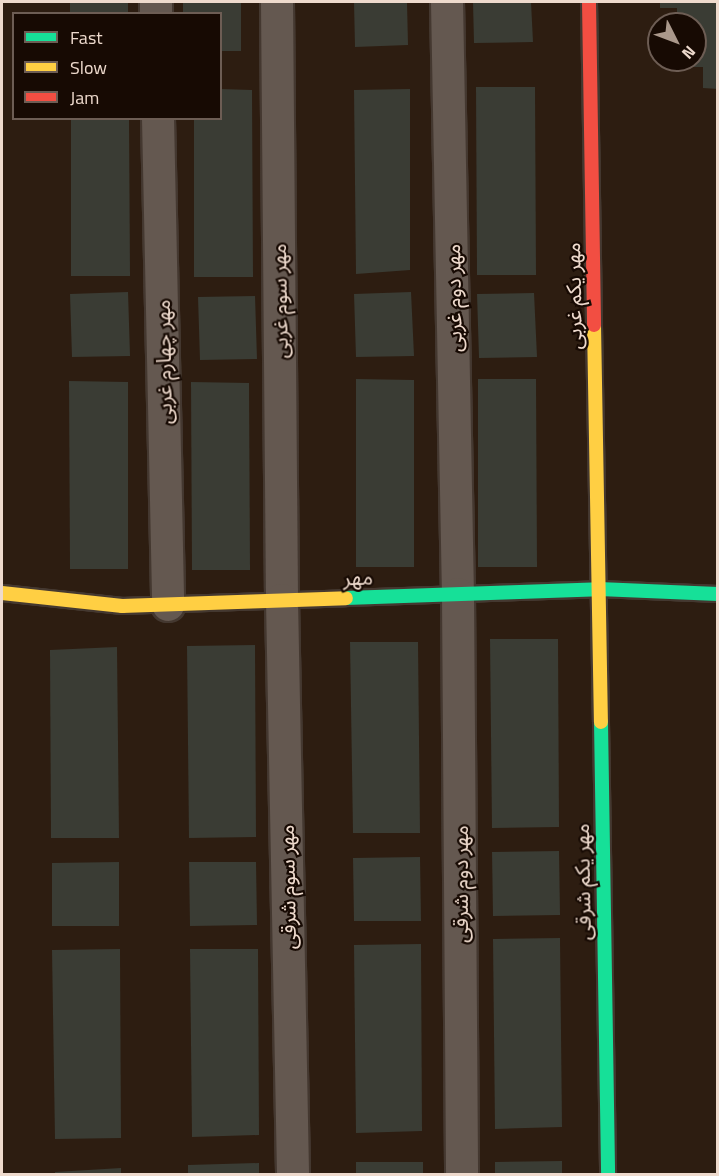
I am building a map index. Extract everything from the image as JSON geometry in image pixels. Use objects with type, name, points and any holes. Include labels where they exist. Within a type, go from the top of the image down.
[{"type":"street","name":"مهر سوم غربی","points":[[277,2],[282,600]]},
{"type":"street","name":"مهر دوم غربی","points":[[447,2],[458,594]]},
{"type":"street","name":"مهر یکم غربی","points":[[589,2],[598,589]]},
{"type":"street","name":"مهر چهارم غربی","points":[[158,120],[168,605]]},
{"type":"street","name":"مهر","points":[[2,593],[122,606],[598,589],[717,594]]},
{"type":"street","name":"مهر یکم شرقی","points":[[598,589],[608,1174]]},
{"type":"street","name":"مهر دوم شرقی","points":[[458,594],[462,1174]]},
{"type":"street","name":"مهر سوم شرقی","points":[[282,600],[293,1174]]},
{"type":"building","points":[[70,2],[128,2],[128,12],[70,12]]},
{"type":"building","points":[[183,2],[241,2],[241,51],[222,51],[222,12],[183,12]]},
{"type":"building","points":[[354,2],[407,2],[408,45],[355,47]]},
{"type":"building","points":[[473,2],[531,2],[533,42],[474,43]]},
{"type":"building","points":[[660,2],[718,2],[718,89],[703,88],[703,72],[707,72],[707,12],[677,12],[677,8],[660,8]]},
{"type":"building","points":[[476,87],[535,87],[536,275],[477,275]]},
{"type":"building","points":[[222,89],[252,90],[253,277],[194,277],[194,120],[222,120]]},
{"type":"building","points":[[410,89],[410,270],[356,274],[354,90]]},
{"type":"building","points":[[71,120],[129,120],[130,276],[71,276]]},
{"type":"building","points":[[128,292],[130,356],[72,357],[70,294]]},
{"type":"building","points":[[411,292],[414,356],[356,357],[354,294]]},
{"type":"building","points":[[534,293],[537,357],[479,358],[477,294]]},
{"type":"building","points":[[255,296],[257,359],[200,360],[198,297]]},
{"type":"building","points":[[356,379],[414,380],[414,567],[356,567]]},
{"type":"building","points":[[478,379],[536,379],[537,567],[478,567]]},
{"type":"building","points":[[69,381],[128,382],[128,569],[70,569]]},
{"type":"building","points":[[191,382],[249,383],[250,570],[192,570]]},
{"type":"building","points":[[490,639],[558,639],[559,827],[492,828]]},
{"type":"building","points":[[350,642],[418,642],[420,833],[353,833]]},
{"type":"building","points":[[255,645],[256,837],[189,838],[187,646]]},
{"type":"building","points":[[117,647],[119,838],[51,838],[50,650]]},
{"type":"building","points":[[559,851],[560,915],[493,916],[492,852]]},
{"type":"building","points":[[420,857],[421,921],[354,921],[353,858]]},
{"type":"building","points":[[119,862],[119,926],[52,926],[52,863]]},
{"type":"building","points":[[189,862],[256,862],[257,925],[190,926]]},
{"type":"building","points":[[560,938],[562,1127],[495,1129],[493,939]]},
{"type":"building","points":[[421,944],[422,1131],[356,1133],[354,945]]},
{"type":"building","points":[[120,949],[121,1138],[55,1139],[52,950]]},
{"type":"building","points":[[190,949],[258,949],[259,1135],[192,1137]]},
{"type":"building","points":[[562,1161],[562,1174],[495,1174],[495,1162]]},
{"type":"building","points":[[356,1162],[423,1162],[423,1174],[356,1174]]},
{"type":"building","points":[[259,1163],[259,1174],[188,1174],[188,1165]]},
{"type":"building","points":[[121,1168],[121,1174],[55,1174],[55,1172]]},
{"type":"traffic: fast","points":[[346,598],[599,589],[718,594]]},
{"type":"traffic: fast","points":[[601,722],[608,1174]]},
{"type":"traffic: slow","points":[[594,325],[601,722]]},
{"type":"traffic: slow","points":[[2,593],[122,606],[346,598]]},
{"type":"traffic: jam","points":[[589,2],[594,325]]}]
